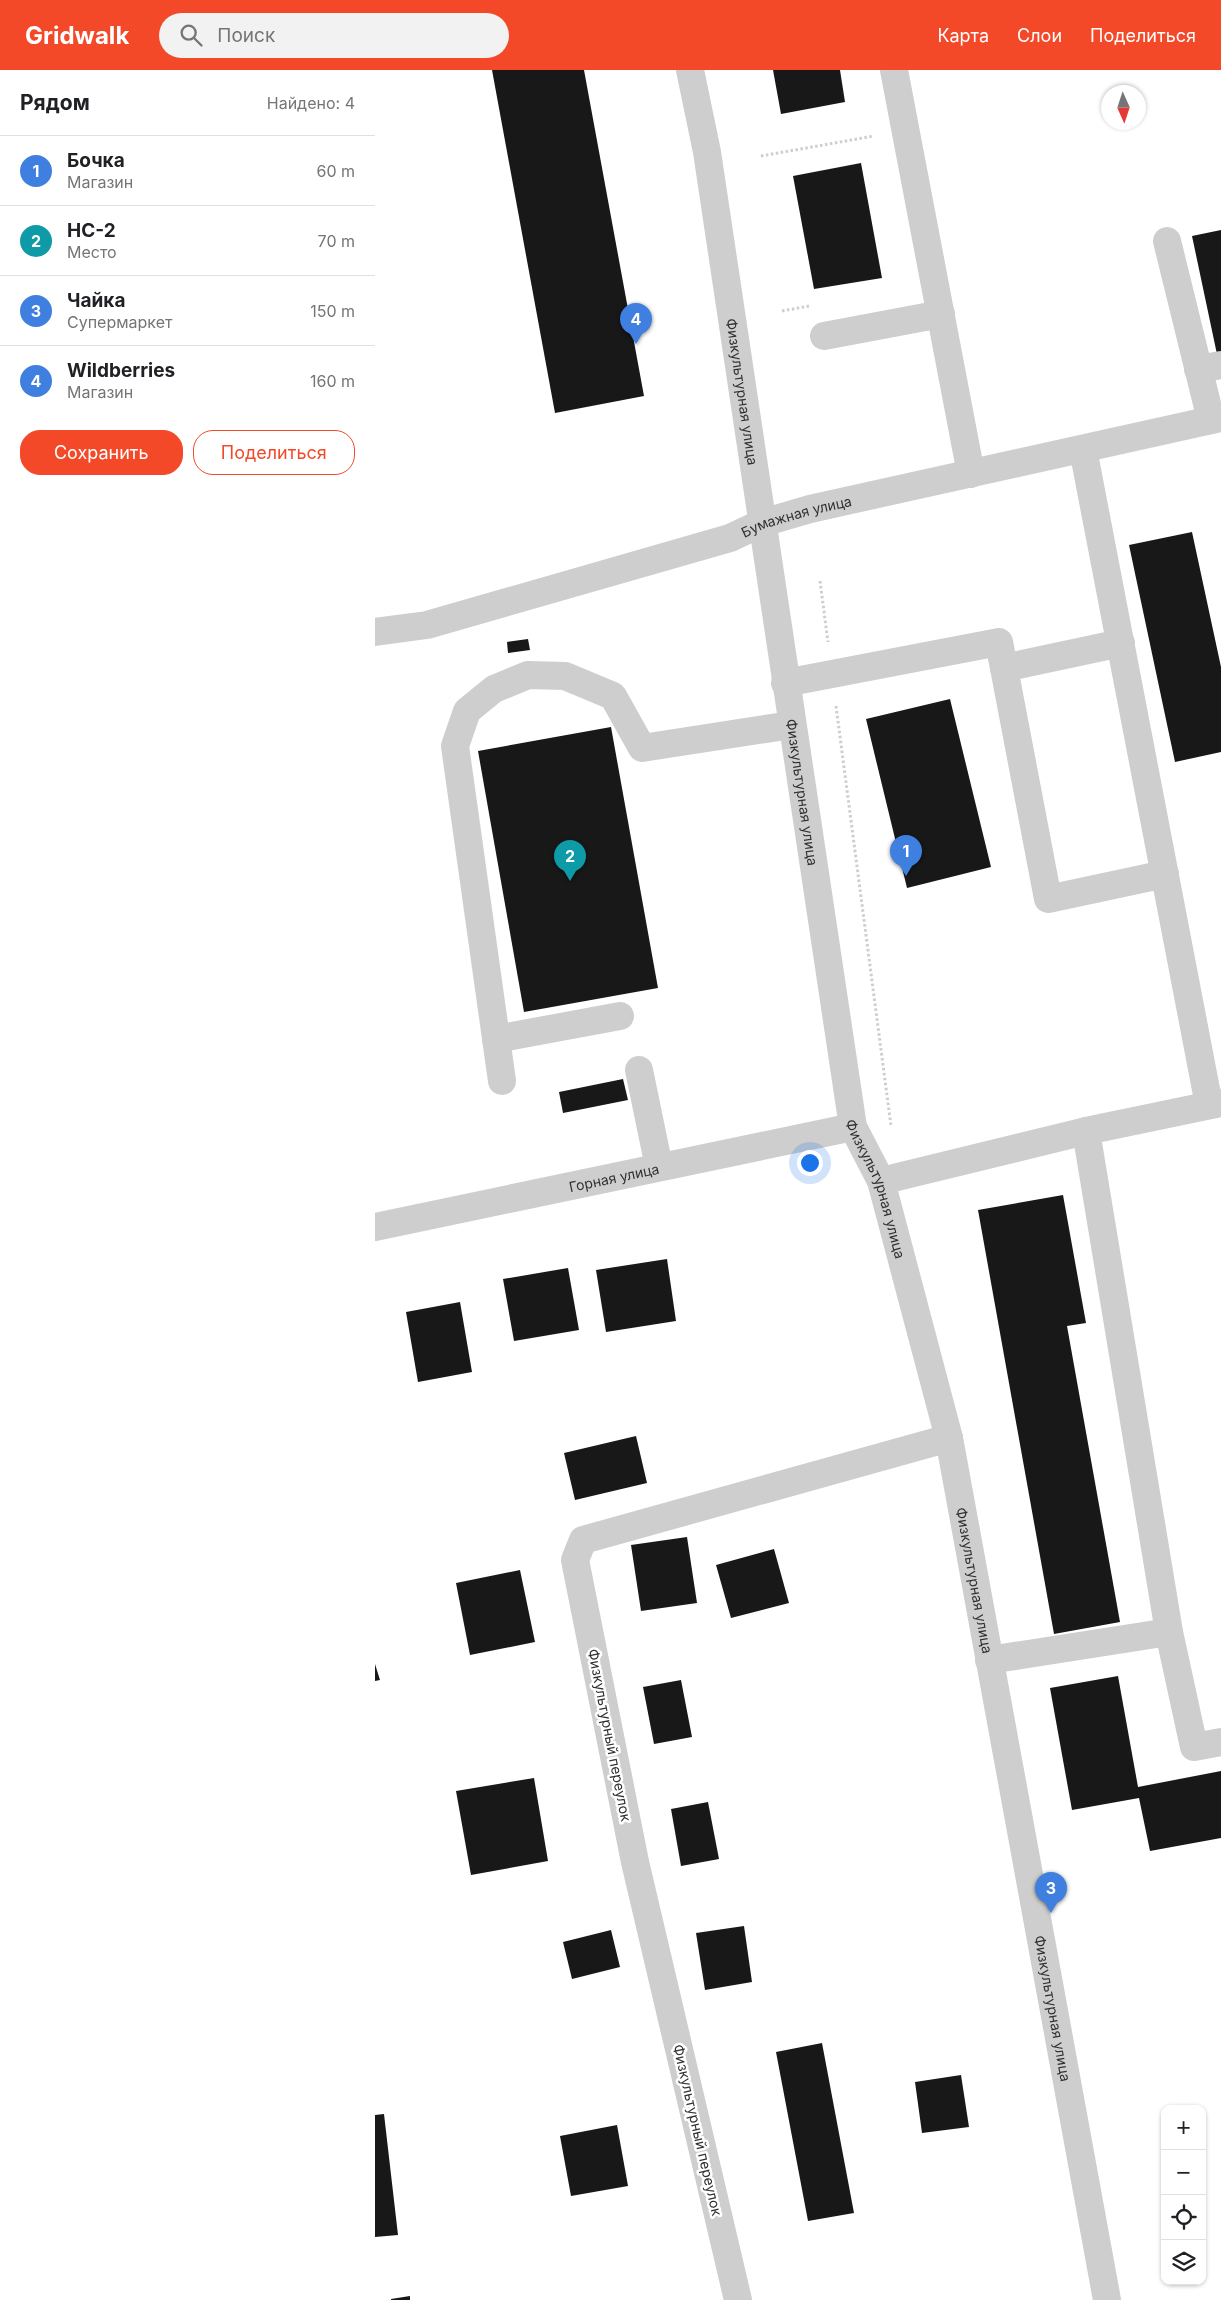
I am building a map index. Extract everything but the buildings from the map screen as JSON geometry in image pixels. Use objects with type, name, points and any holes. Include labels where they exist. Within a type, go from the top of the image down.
[{"type":"street","name":"Физкультурная улица","points":[[690,70],[707,152],[791,725],[853,1127],[881,1182],[949,1438],[1107,2300]]},
{"type":"street","points":[[894,70],[971,474]]},
{"type":"street","points":[[1167,240],[1210,367],[1216,419]]},
{"type":"street","points":[[824,336],[941,314]]},
{"type":"street","name":"Бумажная улица","points":[[375,632],[437,622],[730,538],[762,523],[810,509],[1216,419]]},
{"type":"street","points":[[881,1182],[1086,1131],[1215,1104],[1165,874],[1083,449]]},
{"type":"street","points":[[785,683],[999,642],[1048,899],[1165,874]]},
{"type":"street","points":[[1004,668],[1121,643]]},
{"type":"street","points":[[502,1081],[455,746],[467,711],[494,689],[528,675],[565,676],[613,696],[642,748],[791,725]]},
{"type":"street","points":[[496,1039],[620,1016]]},
{"type":"street","points":[[639,1070],[659,1168]]},
{"type":"street","name":"Горная улица","points":[[375,1227],[853,1127]]},
{"type":"street","points":[[1086,1131],[1169,1632],[1194,1747],[1221,1742]]},
{"type":"street","name":"Физкультурный переулок","points":[[738,2300],[635,1862],[575,1560],[583,1540],[949,1438]]},
{"type":"street","points":[[989,1660],[1169,1632]]},
{"type":"path","points":[[761,156],[906,130]]},
{"type":"path","points":[[820,581],[891,1124]]},
{"type":"place","name":"Wildberries","points":[[636,344]]},
{"type":"place","name":"Бочка","points":[[906,876]]},
{"type":"place","name":"НС-2","points":[[570,881]]},
{"type":"place","name":"Чайка","points":[[1051,1913]]}]
